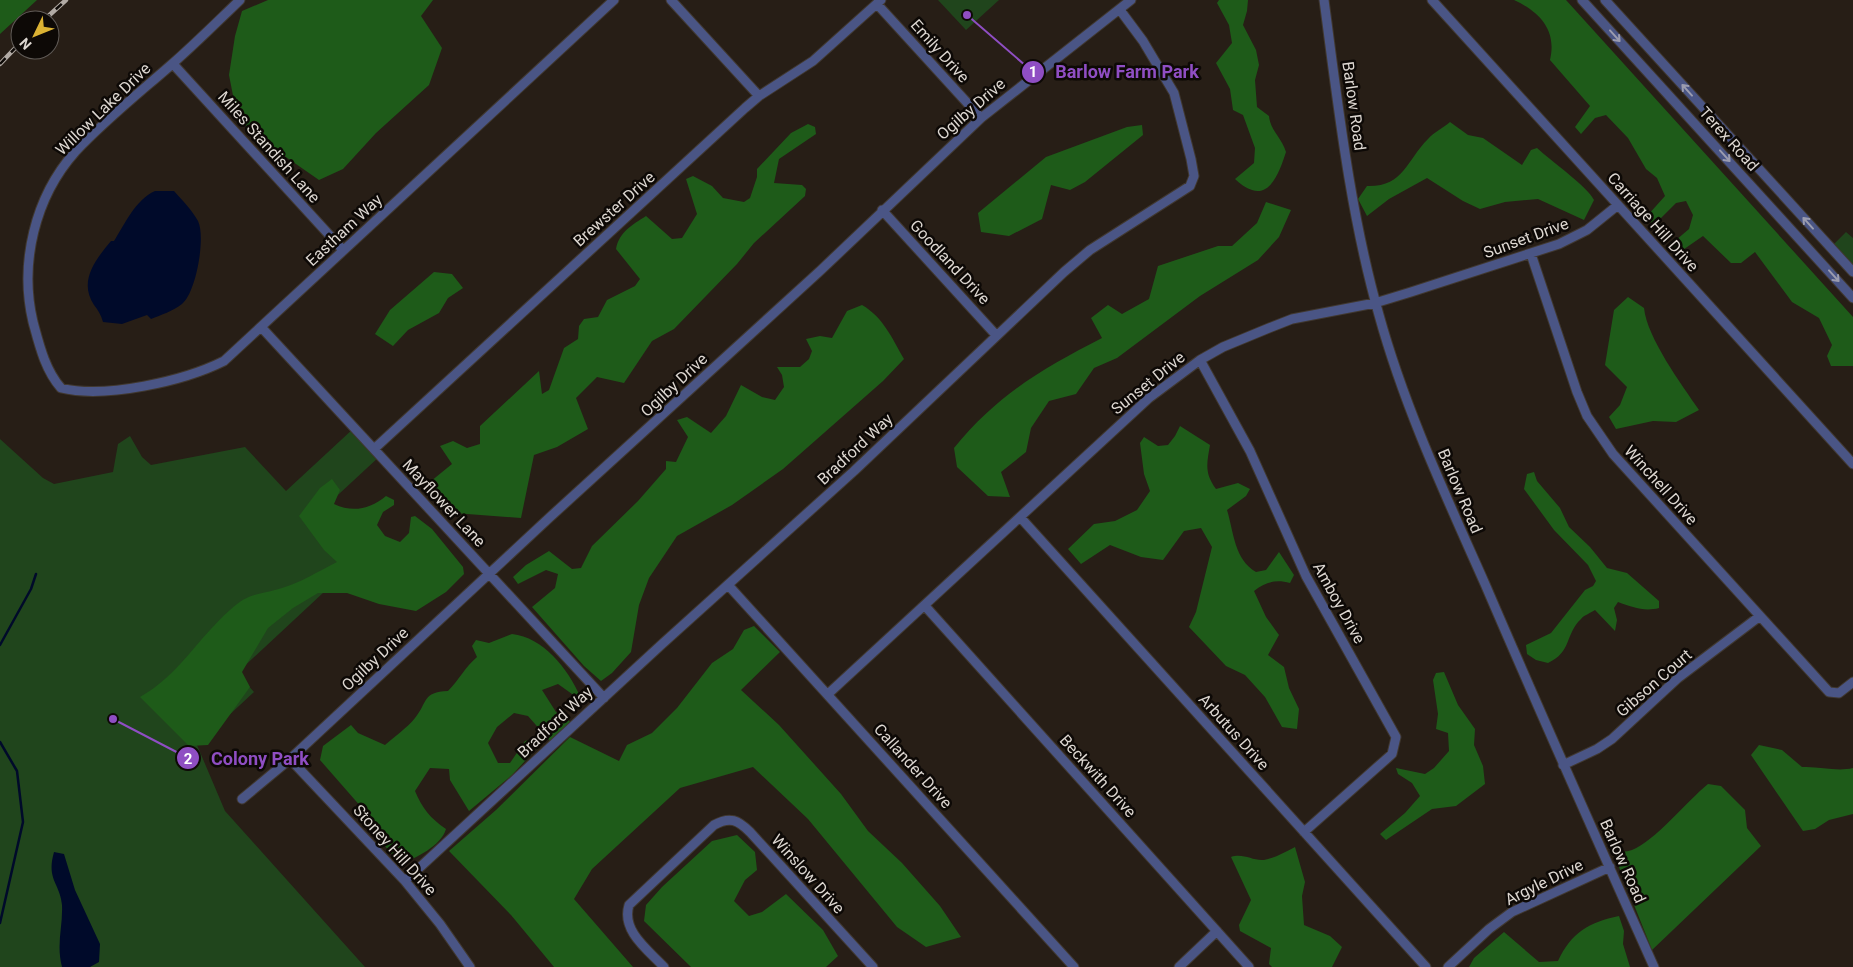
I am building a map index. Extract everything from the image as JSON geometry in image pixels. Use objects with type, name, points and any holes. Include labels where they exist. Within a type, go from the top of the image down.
[{"type":"street","name":"Willow Lake Drive","points":[[55,382],[38,340],[30,311],[28,290],[30,252],[40,211],[52,185],[76,151],[173,64],[240,0]]},
{"type":"street","name":"Eastham Way","points":[[55,382],[60,388],[94,391],[191,376],[224,361],[262,328],[343,250],[614,0]]},
{"type":"street","points":[[671,0],[759,96]]},
{"type":"street","name":"Ogilby Drive","points":[[242,799],[290,759],[821,270],[981,118],[1039,70],[1132,0]]},
{"type":"street","name":"Barlow Road","points":[[1324,0],[1359,231],[1375,303],[1410,413],[1563,766],[1654,967]]},
{"type":"street","name":"Carriage Hill Drive","points":[[1432,0],[1853,464]]},
{"type":"street","name":"Terex Road","points":[[1582,0],[1853,298]]},
{"type":"street","name":"Terex Road","points":[[1606,0],[1853,272]]},
{"type":"street","name":"Brewster Drive","points":[[374,449],[759,96],[813,61],[879,2]]},
{"type":"street","name":"Emily Drive","points":[[879,2],[981,118]]},
{"type":"street","name":"Bradford Way","points":[[405,881],[729,586],[938,393],[996,335],[1090,250],[1182,193],[1193,182],[1191,159],[1174,93],[1148,48],[1120,10]]},
{"type":"street","name":"Miles Standish Lane","points":[[173,64],[343,250]]},
{"type":"street","points":[[1712,143],[1725,131]]},
{"type":"street","name":"Sunset Drive","points":[[828,694],[1149,398],[1200,360],[1223,347],[1292,319],[1375,303],[1531,254],[1575,237],[1618,205]]},
{"type":"street","name":"Goodland Drive","points":[[882,210],[996,335]]},
{"type":"street","points":[[1815,255],[1827,244]]},
{"type":"street","name":"Winchell Drive","points":[[1531,254],[1572,381],[1596,432],[1613,454],[1825,689],[1835,694],[1843,691],[1853,682]]},
{"type":"street","name":"Mayflower Lane","points":[[262,328],[604,698]]},
{"type":"street","name":"Amboy Drive","points":[[1200,360],[1250,451],[1306,576],[1396,737],[1392,754],[1304,832]]},
{"type":"street","name":"Arbutus Drive","points":[[1020,518],[1426,967]]},
{"type":"street","name":"Callander Drive","points":[[729,586],[1074,967]]},
{"type":"street","name":"Beckwith Drive","points":[[924,606],[1249,967]]},
{"type":"street","name":"Gibson Court","points":[[1563,766],[1612,739],[1678,678],[1760,616]]},
{"type":"street","name":"Stoney Hill Drive","points":[[290,759],[405,881],[440,924],[470,967]]},
{"type":"street","name":"Winslow Drive","points":[[664,967],[634,934],[626,918],[629,905],[714,825],[724,820],[732,819],[741,823],[873,967]]},
{"type":"street","name":"Argyle Drive","points":[[1448,967],[1489,929],[1512,912],[1529,902],[1610,867]]},
{"type":"street","points":[[1179,967],[1217,931]]},
{"type":"green space","points":[[0,0],[37,0],[26,10],[10,10],[10,25],[0,34]]},
{"type":"green space","points":[[268,0],[433,0],[421,16],[442,48],[429,85],[376,133],[343,169],[319,180],[270,146],[258,140],[237,116],[229,75],[235,36],[242,11]]},
{"type":"green space","points":[[938,0],[999,0],[966,30]]},
{"type":"green space","points":[[1219,0],[1248,0],[1243,25],[1256,50],[1259,65],[1255,80],[1257,107],[1269,116],[1272,126],[1286,152],[1275,179],[1265,189],[1259,191],[1248,188],[1235,179],[1254,163],[1255,148],[1243,115],[1233,110],[1230,89],[1216,63],[1232,43],[1229,25],[1217,3]]},
{"type":"green space","points":[[1514,0],[1566,0],[1853,317],[1853,366],[1831,366],[1827,356],[1832,345],[1819,318],[1792,302],[1755,252],[1741,263],[1731,263],[1703,236],[1677,254],[1669,246],[1689,229],[1693,215],[1686,201],[1676,203],[1653,226],[1647,216],[1665,196],[1657,178],[1646,169],[1628,138],[1606,115],[1595,118],[1581,134],[1575,127],[1590,106],[1550,60],[1552,49],[1549,31],[1539,16]]},
{"type":"green space","points":[[1450,122],[1468,135],[1483,138],[1522,165],[1531,150],[1537,148],[1577,181],[1594,200],[1584,220],[1538,199],[1505,202],[1480,209],[1463,201],[1427,178],[1389,199],[1367,216],[1358,199],[1367,186],[1389,182],[1397,177],[1430,137]]},
{"type":"green space","points":[[808,124],[815,127],[816,134],[779,159],[774,183],[802,185],[806,189],[805,196],[754,243],[737,264],[674,329],[652,341],[624,383],[597,377],[576,398],[588,429],[557,447],[534,455],[521,518],[454,513],[441,506],[425,486],[452,464],[440,446],[453,441],[467,448],[480,444],[480,426],[539,371],[542,394],[549,390],[564,348],[578,339],[579,326],[584,319],[598,317],[607,300],[635,286],[640,279],[616,249],[623,233],[646,216],[672,239],[682,238],[697,214],[686,179],[693,176],[712,186],[723,198],[744,202],[750,198],[757,177],[757,169],[791,133]]},
{"type":"green space","points":[[1142,125],[1143,135],[1085,182],[1070,190],[1051,185],[1042,219],[1009,236],[981,232],[978,213],[1046,157],[1127,127]]},
{"type":"green space","points":[[1266,202],[1291,210],[1279,237],[1258,260],[1200,296],[1117,358],[1094,368],[1076,394],[1049,401],[1031,428],[1026,452],[1001,472],[1010,497],[988,496],[957,467],[954,448],[987,412],[1040,372],[1102,338],[1091,318],[1108,305],[1122,314],[1149,299],[1158,266],[1218,246],[1232,246],[1257,223]]},
{"type":"green space","points":[[1846,232],[1853,238],[1853,267],[1834,244]]},
{"type":"green space","points":[[434,272],[452,274],[463,288],[448,298],[439,313],[408,330],[393,346],[375,334],[390,310]]},
{"type":"green space","points":[[1628,297],[1644,308],[1651,333],[1658,347],[1699,410],[1676,422],[1653,421],[1616,429],[1609,417],[1620,405],[1627,387],[1605,365],[1614,310]]},
{"type":"green space","points":[[862,305],[881,322],[904,359],[883,381],[783,469],[732,505],[677,536],[649,578],[639,605],[631,652],[612,673],[601,681],[584,666],[532,607],[555,588],[558,574],[546,570],[518,584],[513,577],[526,565],[549,551],[572,569],[581,568],[592,546],[638,501],[666,469],[666,461],[676,462],[688,437],[677,420],[687,417],[711,433],[726,416],[741,385],[762,397],[775,400],[784,387],[782,375],[777,367],[800,367],[809,359],[812,351],[806,339],[820,336],[832,338],[847,311]]},
{"type":"green space","points":[[1180,426],[1210,445],[1207,463],[1208,473],[1216,489],[1238,483],[1250,489],[1246,496],[1227,510],[1236,545],[1243,560],[1256,572],[1266,570],[1279,552],[1294,575],[1290,583],[1271,582],[1262,585],[1254,591],[1266,617],[1279,635],[1268,655],[1284,667],[1289,688],[1299,709],[1297,729],[1282,727],[1265,697],[1245,675],[1226,666],[1189,627],[1196,612],[1212,547],[1201,528],[1184,531],[1163,560],[1141,557],[1110,545],[1081,564],[1068,549],[1094,524],[1115,521],[1137,510],[1150,491],[1144,474],[1140,443],[1144,437],[1158,446],[1168,445]]},
{"type":"green space","points":[[354,428],[380,456],[312,519],[353,565],[237,673],[254,692],[197,745],[225,811],[365,967],[0,967],[0,439],[43,478],[54,484],[113,472],[118,444],[130,436],[142,457],[151,465],[245,447],[286,491]]},
{"type":"green space","points":[[1534,472],[1537,481],[1560,508],[1569,527],[1590,547],[1607,568],[1627,573],[1659,601],[1659,608],[1648,609],[1618,602],[1614,608],[1617,620],[1615,631],[1595,610],[1586,615],[1572,631],[1561,654],[1548,663],[1536,660],[1527,654],[1526,645],[1551,633],[1585,590],[1593,586],[1596,581],[1588,565],[1554,530],[1524,489],[1527,474]]},
{"type":"green space","points":[[332,479],[340,490],[334,504],[341,507],[355,509],[368,507],[386,496],[394,500],[394,505],[383,512],[377,525],[385,536],[400,542],[409,533],[411,517],[415,516],[432,529],[463,567],[464,574],[446,592],[416,611],[379,604],[347,593],[318,593],[293,608],[268,628],[242,672],[250,687],[208,745],[189,746],[140,697],[177,668],[219,621],[237,604],[249,597],[296,583],[337,562],[324,550],[299,516],[320,488]]},
{"type":"green space","points":[[754,626],[780,652],[741,690],[779,725],[841,794],[868,831],[902,863],[940,906],[961,937],[926,947],[897,927],[808,819],[753,767],[680,788],[592,869],[574,899],[633,967],[554,967],[511,915],[449,851],[496,810],[570,737],[619,761],[627,745],[652,733],[677,708],[712,663],[733,649],[744,630]]},
{"type":"green space","points":[[512,634],[523,636],[544,648],[569,675],[580,696],[572,694],[558,684],[542,690],[556,712],[572,723],[550,741],[528,716],[514,713],[497,727],[488,743],[498,763],[510,763],[525,741],[534,738],[537,748],[512,775],[469,811],[450,780],[449,769],[430,768],[415,791],[427,812],[446,829],[439,841],[433,846],[420,855],[400,864],[374,833],[362,808],[320,760],[323,746],[351,725],[358,733],[385,745],[412,722],[430,696],[434,693],[448,691],[452,687],[477,657],[472,646],[476,640],[489,643]]},
{"type":"green space","points":[[1444,672],[1458,705],[1475,729],[1474,745],[1483,766],[1485,784],[1456,806],[1432,809],[1386,840],[1380,834],[1405,813],[1420,796],[1412,783],[1398,774],[1396,768],[1425,774],[1434,768],[1449,751],[1448,733],[1436,729],[1438,714],[1433,680],[1436,673]]},
{"type":"green space","points":[[1759,745],[1782,750],[1802,767],[1853,768],[1853,814],[1829,820],[1815,829],[1803,831],[1751,755]]},
{"type":"green space","points":[[1708,784],[1721,786],[1745,810],[1747,828],[1761,846],[1652,950],[1613,852],[1630,851],[1651,838]]},
{"type":"green space","points":[[737,835],[755,852],[757,870],[745,880],[734,901],[749,916],[762,912],[786,894],[823,930],[838,956],[826,967],[691,967],[644,921],[646,905],[662,887],[712,841]]},
{"type":"green space","points":[[1295,847],[1305,882],[1302,896],[1304,925],[1330,936],[1342,947],[1332,967],[1272,967],[1269,964],[1271,948],[1240,931],[1239,925],[1251,900],[1231,857],[1240,856],[1264,860]]},
{"type":"green space","points":[[1619,916],[1624,931],[1623,944],[1630,967],[1469,967],[1474,958],[1504,932],[1539,962],[1558,961],[1569,943],[1582,930],[1590,925]]},
{"type":"water","points":[[155,191],[174,191],[198,221],[201,239],[200,251],[192,289],[182,304],[171,311],[151,319],[147,315],[122,324],[103,322],[90,296],[88,279],[91,271],[105,248],[111,241],[114,241],[136,206]]},
{"type":"water","points":[[54,852],[64,854],[75,890],[100,944],[99,962],[90,967],[62,967],[60,943],[62,905],[59,891],[52,875]]},
{"type":"waterway","points":[[0,645],[31,589],[36,574]]},
{"type":"waterway","points":[[0,742],[17,771],[23,822],[0,923]]},
{"type":"railway","points":[[55,10],[66,0]]},
{"type":"railway","points":[[0,64],[10,54]]},
{"type":"place","name":"Barlow Farm Park","points":[[967,15]]},
{"type":"place","name":"Colony Park","points":[[113,719]]}]
